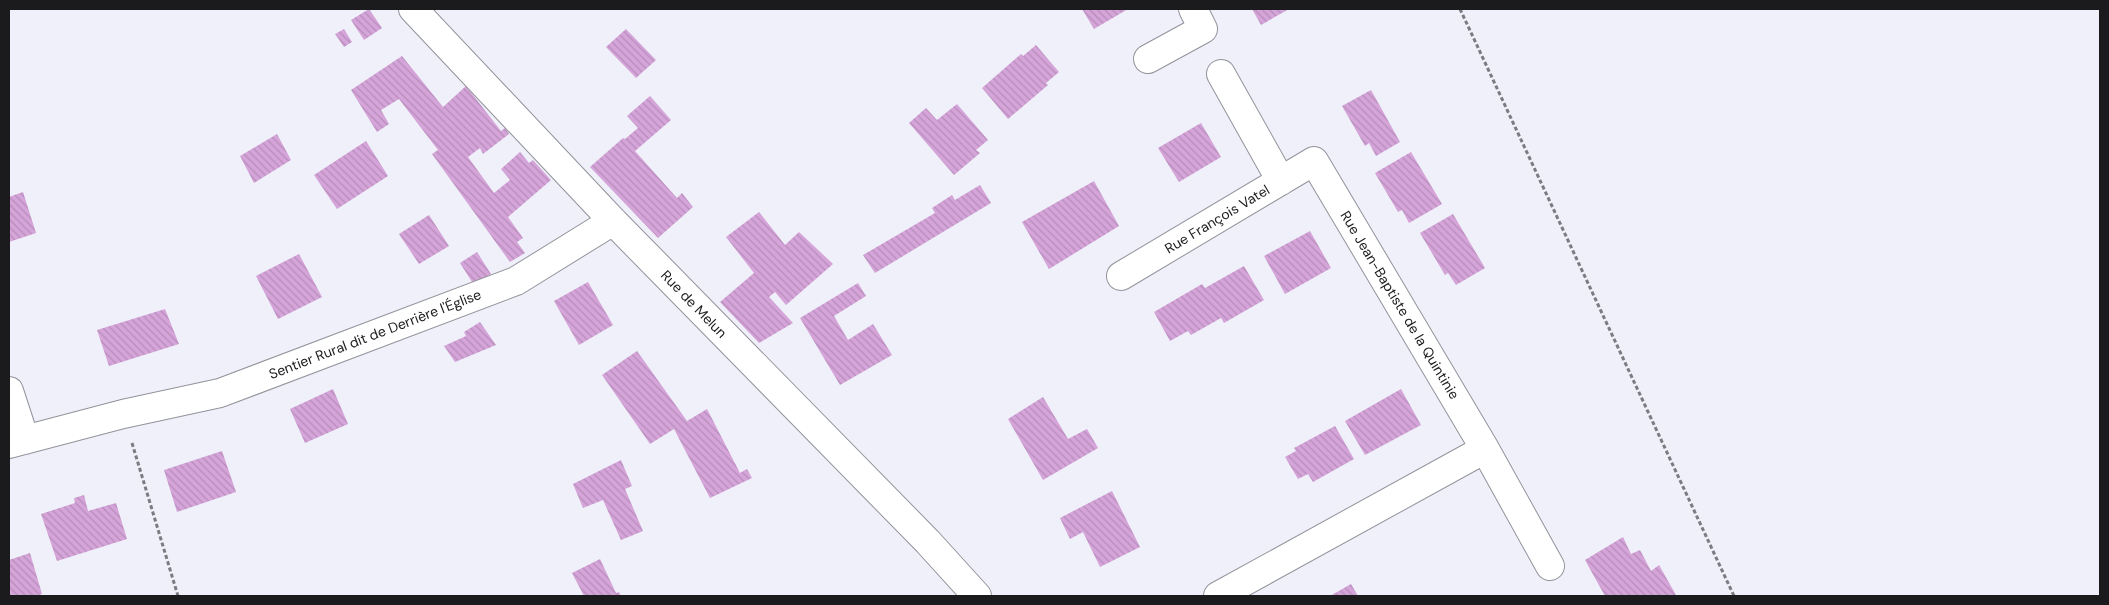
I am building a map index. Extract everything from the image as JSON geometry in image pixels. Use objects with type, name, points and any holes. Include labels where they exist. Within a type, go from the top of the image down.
[{"type":"street","name":"Rue de Melun","points":[[413,9],[613,220],[921,535],[977,596]]},
{"type":"street","points":[[1148,59],[1202,29],[1193,9]]},
{"type":"street","points":[[1221,74],[1281,181]]},
{"type":"street","name":"Rue François Vatel","points":[[1121,276],[1314,162]]},
{"type":"street","name":"Rue Jean-Baptiste de la Quintinie","points":[[1314,162],[1485,449],[1550,566]]},
{"type":"street","name":"Sentier Rural dit de Derrière l'Église","points":[[17,442],[123,414],[220,393],[516,281],[613,220]]},
{"type":"street","points":[[9,391],[17,442]]},
{"type":"street","points":[[1218,596],[1485,449]]},
{"type":"path","points":[[1460,9],[1734,596]]},
{"type":"path","points":[[123,414],[178,596]]},
{"type":"building","points":[[369,9],[382,28],[364,40],[351,20]]},
{"type":"building","points":[[1082,9],[1128,9],[1094,29]]},
{"type":"building","points":[[1252,9],[1289,9],[1261,25]]},
{"type":"building","points":[[344,29],[352,42],[344,47],[335,34]]},
{"type":"building","points":[[626,29],[656,60],[636,78],[606,47]]},
{"type":"building","points":[[1036,45],[1059,72],[1046,83],[1048,85],[1008,119],[982,88],[1021,54],[1023,56]]},
{"type":"building","points":[[402,56],[443,107],[466,86],[501,131],[505,128],[509,134],[483,154],[480,148],[468,157],[494,193],[510,180],[501,169],[520,152],[529,163],[533,160],[551,180],[508,217],[523,238],[517,242],[525,253],[510,262],[432,154],[438,150],[399,99],[381,110],[389,124],[377,132],[351,90]]},
{"type":"building","points":[[1371,90],[1400,142],[1376,156],[1369,143],[1365,146],[1342,106]]},
{"type":"building","points":[[650,96],[671,120],[635,151],[677,198],[682,193],[693,207],[658,238],[590,167],[623,138],[625,139],[638,128],[627,116]]},
{"type":"building","points":[[957,104],[988,140],[976,150],[980,153],[954,175],[909,123],[926,108],[937,120]]},
{"type":"building","points":[[1201,123],[1221,157],[1179,182],[1158,148]]},
{"type":"building","points":[[277,134],[291,160],[254,183],[240,156]]},
{"type":"building","points":[[366,141],[388,176],[337,209],[314,175]]},
{"type":"building","points":[[1411,152],[1442,204],[1409,223],[1402,210],[1398,212],[1375,173]]},
{"type":"building","points":[[1094,181],[1119,226],[1049,269],[1022,222]]},
{"type":"building","points":[[980,185],[991,203],[875,273],[863,255],[935,213],[932,208],[952,195],[955,200]]},
{"type":"building","points":[[23,192],[36,233],[9,242],[9,197]]},
{"type":"building","points":[[759,212],[785,245],[799,232],[833,264],[786,305],[775,292],[769,297],[793,323],[759,343],[720,302],[754,273],[726,237]]},
{"type":"building","points":[[1453,214],[1485,268],[1456,285],[1448,273],[1445,275],[1420,233]]},
{"type":"building","points":[[429,215],[449,246],[419,264],[399,234]]},
{"type":"building","points":[[1310,231],[1331,268],[1285,294],[1264,256]]},
{"type":"building","points":[[477,252],[491,274],[474,285],[460,263]]},
{"type":"building","points":[[299,254],[322,297],[278,319],[256,276]]},
{"type":"building","points":[[1244,266],[1264,300],[1224,323],[1221,318],[1191,335],[1188,331],[1170,341],[1154,312],[1202,284],[1205,288]]},
{"type":"building","points":[[588,282],[613,325],[579,345],[554,301]]},
{"type":"building","points":[[858,283],[866,296],[834,316],[848,340],[873,324],[892,355],[840,385],[800,318]]},
{"type":"building","points":[[165,309],[179,344],[109,366],[97,330]]},
{"type":"building","points":[[480,322],[496,345],[455,362],[444,346],[466,336],[464,332]]},
{"type":"building","points":[[637,351],[687,421],[707,409],[740,473],[747,469],[752,478],[710,498],[674,429],[650,444],[602,375]]},
{"type":"building","points":[[333,389],[348,424],[305,443],[290,409]]},
{"type":"building","points":[[1401,389],[1421,425],[1365,455],[1345,421]]},
{"type":"building","points":[[1043,397],[1068,439],[1087,429],[1098,448],[1043,480],[1008,419]]},
{"type":"building","points":[[1335,426],[1354,459],[1313,482],[1308,474],[1298,479],[1285,457],[1296,451],[1294,448]]},
{"type":"building","points":[[222,451],[236,492],[177,512],[164,470]]},
{"type":"building","points":[[621,460],[632,486],[625,489],[643,531],[621,540],[603,500],[583,508],[573,484]]},
{"type":"building","points":[[1112,491],[1140,547],[1100,567],[1083,532],[1070,539],[1060,518]]},
{"type":"building","points":[[84,495],[88,511],[116,503],[127,539],[57,561],[41,514],[75,503],[74,498]]},
{"type":"building","points":[[1623,537],[1631,554],[1640,550],[1651,571],[1659,565],[1676,595],[1605,596],[1585,560]]},
{"type":"building","points":[[30,553],[42,594],[36,596],[9,596],[9,560]]},
{"type":"building","points":[[600,559],[616,593],[619,592],[621,596],[584,596],[572,573]]},
{"type":"building","points":[[1351,584],[1358,596],[1330,596]]}]
